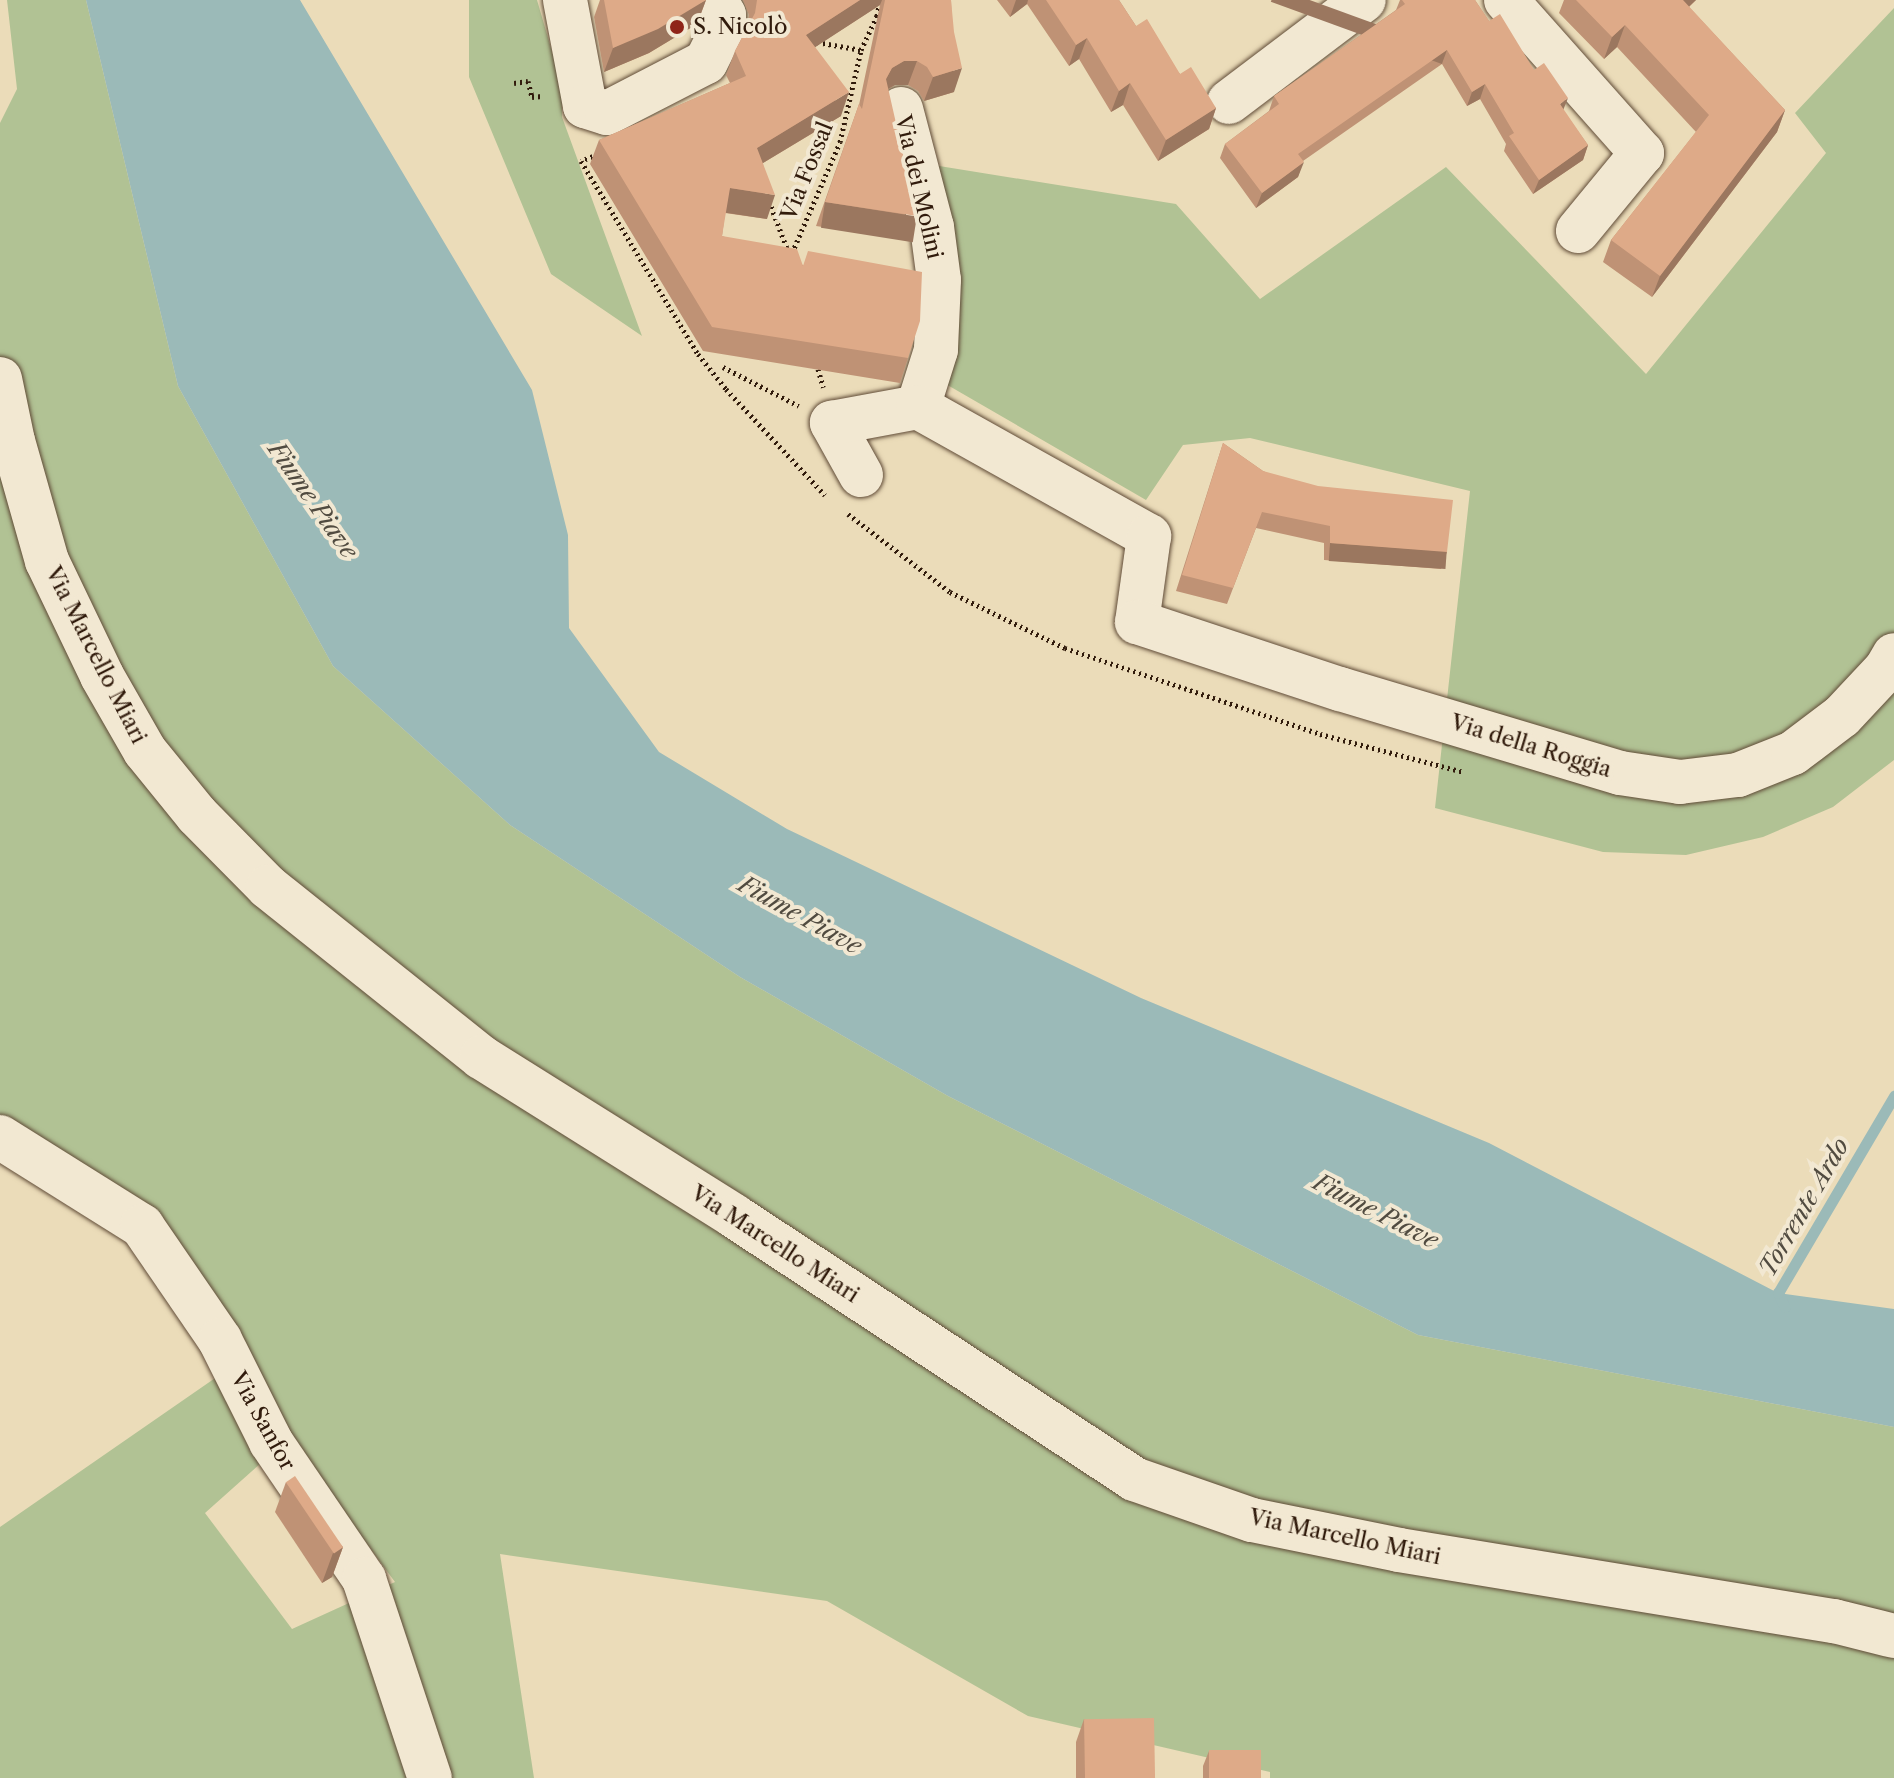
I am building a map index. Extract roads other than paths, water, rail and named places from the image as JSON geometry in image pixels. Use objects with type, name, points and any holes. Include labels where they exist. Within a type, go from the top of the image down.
[{"type":"street","points":[[565,0],[585,106],[607,132],[706,62],[722,32],[720,8]]},
{"type":"street","points":[[1229,102],[1364,0]]},
{"type":"street","points":[[1506,0],[1642,153],[1578,231]]},
{"type":"street","name":"Via dei Molini","points":[[901,109],[932,227],[939,280],[936,350],[918,407]]},
{"type":"street","name":"Via Marcello Miari","points":[[0,379],[13,441],[47,561],[102,676],[145,751],[197,815],[268,887],[481,1057],[734,1216],[1134,1479],[1252,1520],[1370,1544],[1834,1621],[1894,1636]]},
{"type":"street","points":[[861,475],[832,423],[918,407]]},
{"type":"street","name":"Via della Roggia","points":[[918,407],[1149,536],[1137,622],[1340,689],[1620,773],[1680,782],[1738,775],[1793,753],[1842,716],[1886,669],[1894,655]]},
{"type":"street","name":"Via Sanfor","points":[[0,1137],[142,1226],[220,1340],[271,1442],[364,1579],[430,1778]]},
{"type":"water","name":"Fiume Piave","points":[[86,0],[300,0],[532,390],[568,535],[569,628],[659,752],[787,829],[1141,998],[1489,1143],[1778,1293],[1894,1309],[1894,1427],[1418,1335],[948,1096],[740,977],[510,825],[333,666],[178,386]]},
{"type":"waterway","name":"Torrente Ardo","points":[[1785,1307],[1778,1293],[1894,1096]]},
{"type":"place","name":"S. Nicolò","points":[[677,27]]}]
